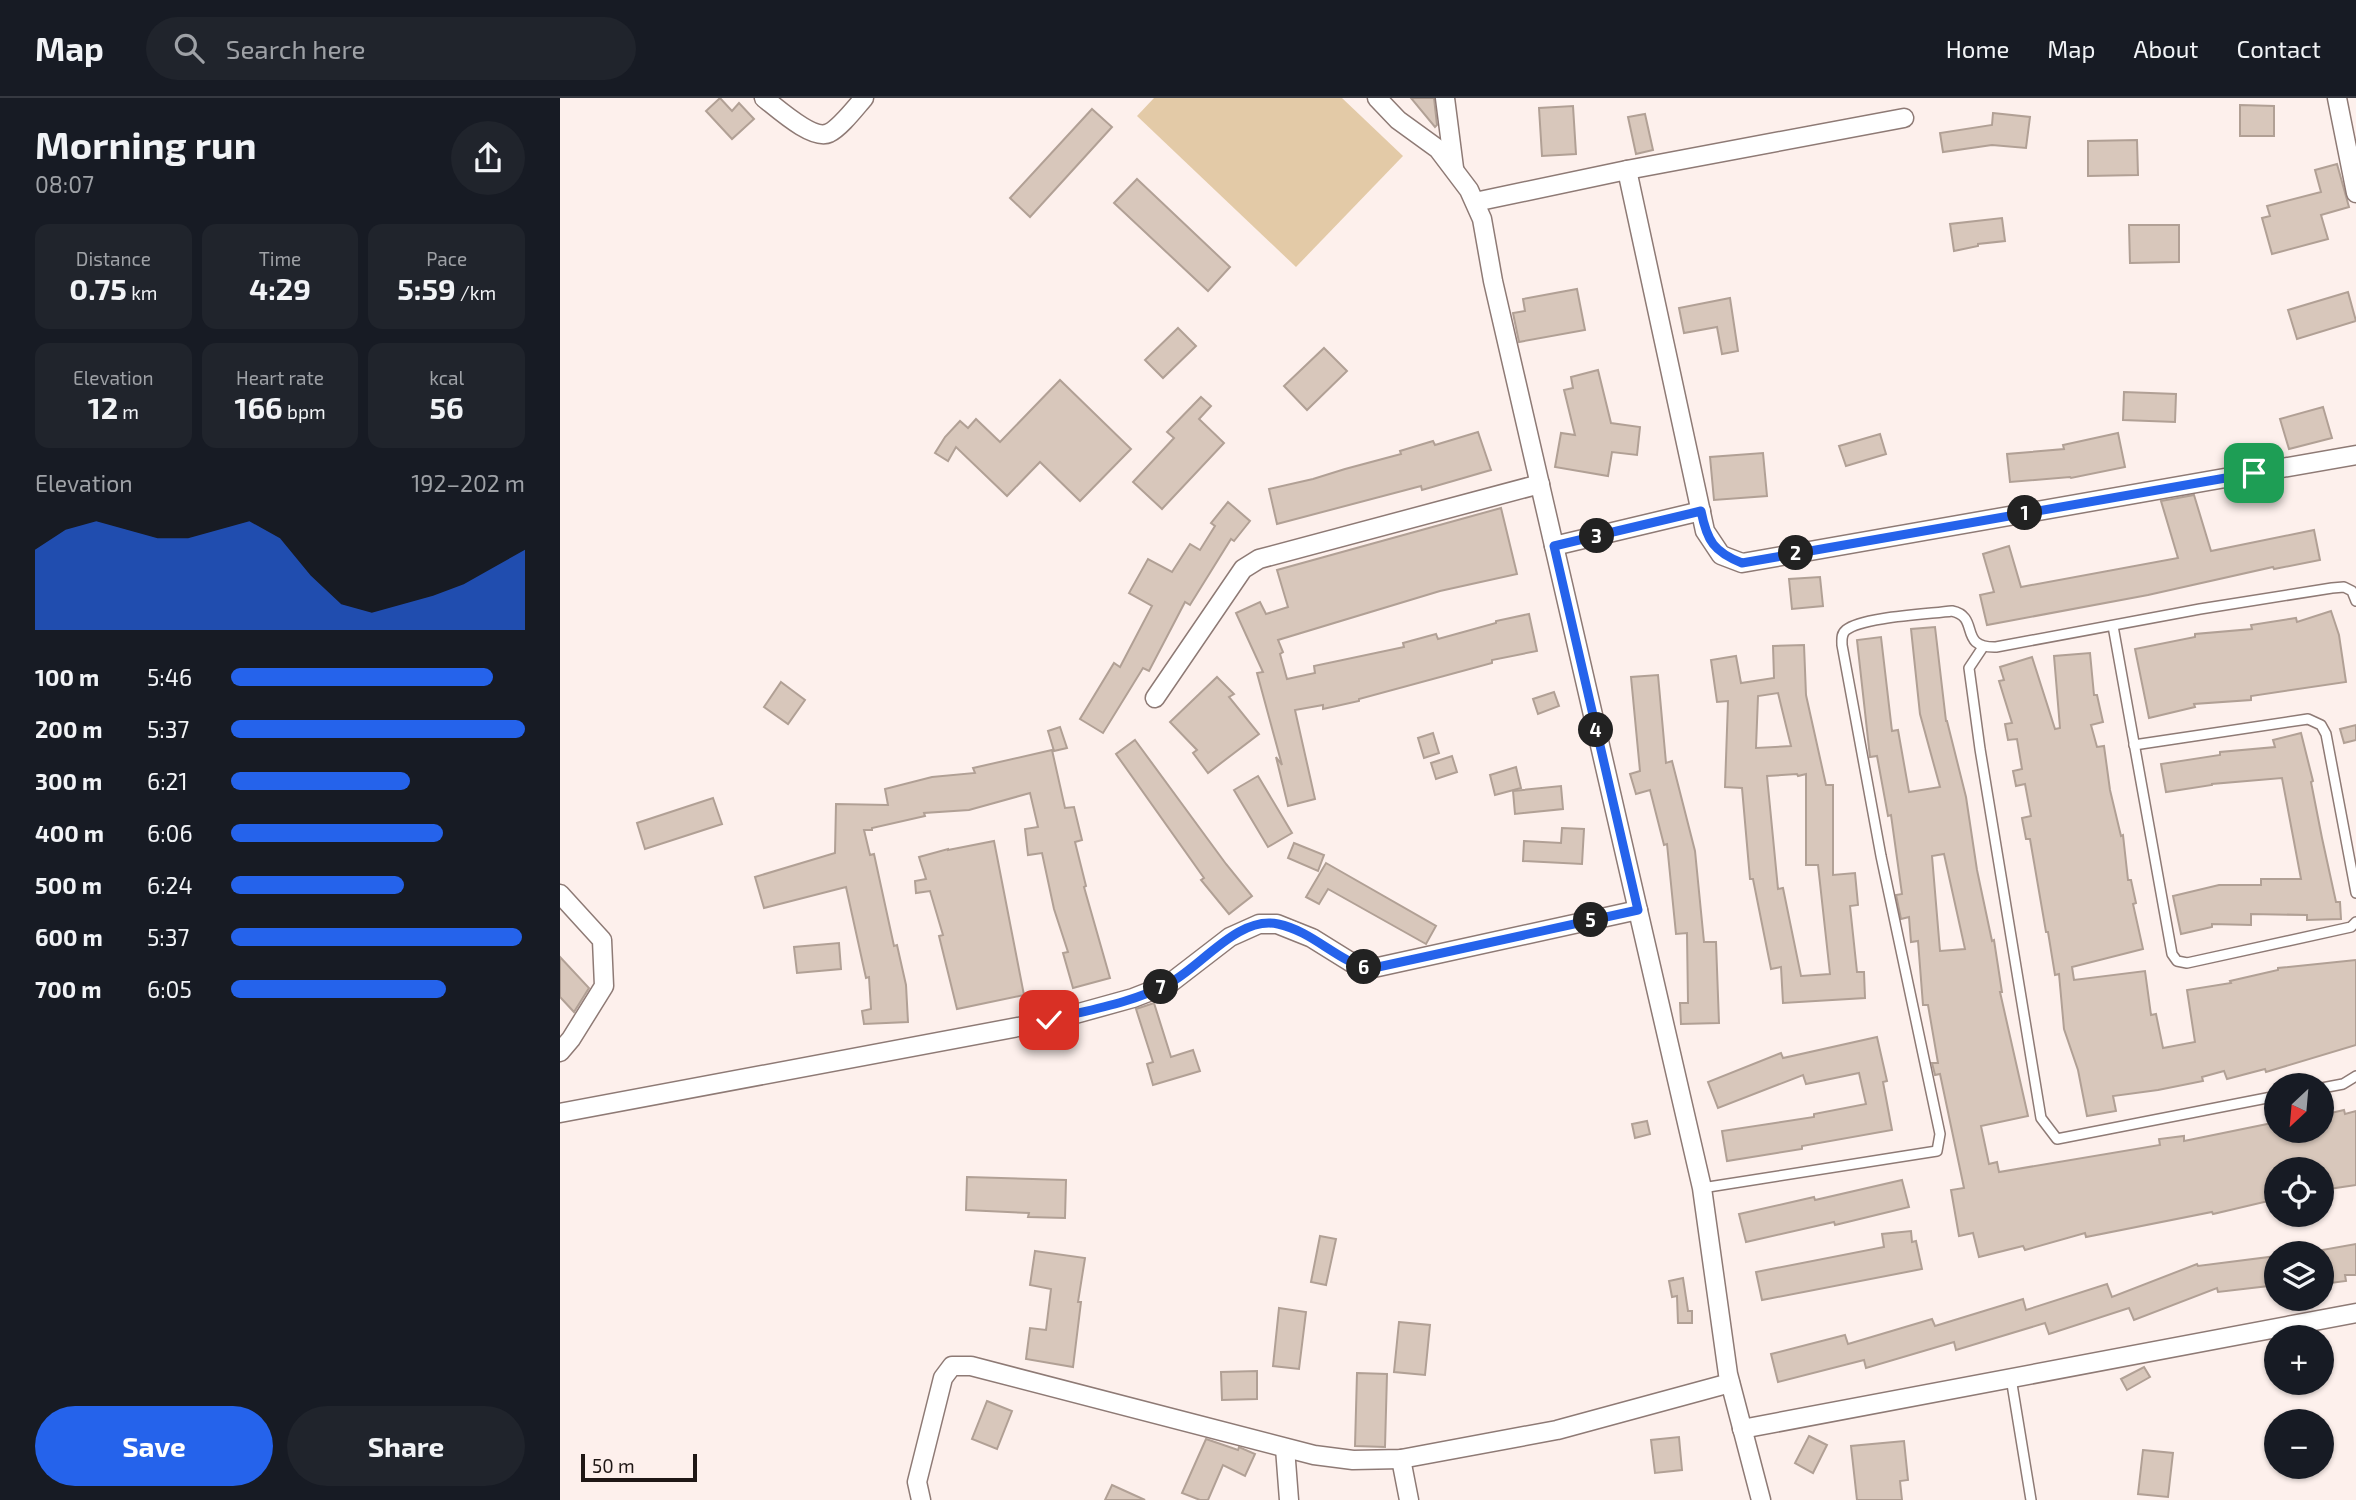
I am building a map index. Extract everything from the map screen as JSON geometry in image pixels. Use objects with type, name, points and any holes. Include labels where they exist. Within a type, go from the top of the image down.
[{"type":"street","points":[[764,98],[810,131],[820,135],[830,133],[864,98]]},
{"type":"street","points":[[1377,98],[1398,120],[1438,149],[1469,190],[1482,219],[1493,281],[1539,484],[1702,1188],[1730,1383],[1760,1500]]},
{"type":"street","points":[[1445,98],[1454,168]]},
{"type":"street","points":[[2337,98],[2356,193]]},
{"type":"street","points":[[1475,202],[1627,170],[1904,118]]},
{"type":"street","points":[[1627,170],[1705,531],[1721,555],[1742,563],[2356,455]]},
{"type":"street","points":[[1155,698],[1243,569],[1259,559],[1539,484]]},
{"type":"street","points":[[1554,546],[1701,511]]},
{"type":"street","points":[[560,894],[602,940],[604,986],[560,1052]]},
{"type":"street","points":[[560,1113],[1061,1017],[1133,998],[1169,984],[1230,937],[1259,924],[1277,924],[1312,938],[1357,966],[1369,969],[1638,910]]},
{"type":"street","points":[[1742,1429],[2356,1313]]},
{"type":"street","points":[[922,1500],[917,1482],[943,1378],[952,1366],[971,1366],[1285,1448],[1353,1460],[1401,1459],[1558,1430],[1730,1383]]},
{"type":"street","points":[[1285,1448],[1289,1500]]},
{"type":"street","points":[[1401,1459],[1409,1500]]},
{"type":"lane","points":[[1702,1188],[1937,1151],[1940,1134],[1881,856],[1842,645],[1842,635],[1846,630],[1861,623],[1960,612],[1968,622],[1973,640],[1983,648],[2344,587],[2352,591],[2356,601]]},
{"type":"lane","points":[[2113,626],[2172,954],[2176,961],[2187,963],[2351,927],[2356,922]]},
{"type":"lane","points":[[1983,648],[1969,668],[1980,749],[2042,1118],[2057,1139],[2264,1099]]},
{"type":"lane","points":[[2134,745],[2308,719],[2321,725],[2326,734],[2356,893]]},
{"type":"lane","points":[[2334,1086],[2356,1076]]},
{"type":"lane","points":[[2011,1378],[2031,1500]]},
{"type":"shaded area","points":[[1154,98],[1342,98],[1403,156],[1296,267],[1137,116]]},
{"type":"building","points":[[720,98],[732,111],[739,103],[754,119],[732,139],[706,111]]},
{"type":"building","points":[[1411,98],[1434,98],[1435,127]]},
{"type":"building","points":[[2240,105],[2274,106],[2274,136],[2240,136]]},
{"type":"building","points":[[1573,106],[1576,154],[1542,156],[1539,108]]},
{"type":"building","points":[[1092,109],[1112,127],[1030,217],[1010,198]]},
{"type":"building","points":[[1993,113],[2030,117],[2026,148],[1992,145],[1943,152],[1940,133],[1992,125]]},
{"type":"building","points":[[1645,114],[1653,150],[1636,154],[1628,117]]},
{"type":"building","points":[[2137,140],[2138,175],[2088,176],[2088,141]]},
{"type":"building","points":[[2337,164],[2349,207],[2321,215],[2328,239],[2272,254],[2262,218],[2270,216],[2267,206],[2321,192],[2315,170]]},
{"type":"building","points":[[1137,179],[1230,267],[1208,291],[1114,203]]},
{"type":"building","points":[[2002,218],[2005,241],[1978,244],[1954,251],[1950,224]]},
{"type":"building","points":[[2129,225],[2179,225],[2179,262],[2130,263]]},
{"type":"building","points":[[1577,289],[1585,330],[1519,342],[1513,313],[1525,311],[1523,299]]},
{"type":"building","points":[[2348,292],[2356,321],[2297,339],[2288,310]]},
{"type":"building","points":[[1730,298],[1738,351],[1722,354],[1717,327],[1684,333],[1679,308]]},
{"type":"building","points":[[1178,328],[1196,346],[1163,378],[1145,360]]},
{"type":"building","points":[[1324,348],[1347,371],[1307,410],[1284,386]]},
{"type":"building","points":[[1598,370],[1611,423],[1640,427],[1637,455],[1612,452],[1608,476],[1555,467],[1561,433],[1575,435],[1564,390],[1573,388],[1571,377]]},
{"type":"building","points":[[1060,380],[1131,449],[1080,501],[1040,462],[1007,496],[956,447],[948,461],[935,453],[960,421],[968,428],[976,419],[1000,442]]},
{"type":"building","points":[[2124,392],[2176,394],[2175,422],[2123,420]]},
{"type":"building","points":[[1201,397],[1211,406],[1199,419],[1224,443],[1162,509],[1133,482],[1174,438],[1167,432]]},
{"type":"building","points":[[2323,407],[2332,438],[2289,449],[2280,419]]},
{"type":"building","points":[[1478,432],[1491,470],[1422,490],[1421,486],[1277,524],[1269,489],[1401,454],[1400,451],[1433,441],[1435,445]]},
{"type":"building","points":[[2118,433],[2125,467],[2071,478],[2010,482],[2007,454],[2064,449],[2063,445]]},
{"type":"building","points":[[1880,434],[1886,454],[1846,466],[1839,446]]},
{"type":"building","points":[[1763,453],[1767,496],[1714,500],[1710,457]]},
{"type":"building","points":[[2194,495],[2211,551],[2314,530],[2320,560],[2274,569],[2273,567],[2148,595],[1987,625],[1980,595],[1994,592],[1983,554],[2009,546],[2021,587],[2178,558],[2161,501]]},
{"type":"building","points":[[1228,502],[1250,521],[1234,541],[1231,539],[1190,605],[1185,602],[1149,671],[1143,668],[1103,733],[1080,719],[1114,663],[1120,667],[1152,606],[1129,593],[1148,559],[1172,572],[1190,544],[1200,550],[1215,526],[1211,523]]},
{"type":"building","points":[[1501,508],[1517,574],[1440,591],[1278,640],[1283,652],[1280,654],[1287,679],[1315,673],[1314,666],[1404,647],[1403,643],[1436,634],[1438,639],[1529,614],[1537,651],[1492,660],[1492,663],[1359,701],[1323,709],[1323,705],[1295,710],[1315,799],[1288,806],[1276,757],[1282,765],[1257,673],[1263,672],[1236,613],[1260,602],[1266,614],[1288,607],[1277,570]]},
{"type":"building","points":[[1820,577],[1823,606],[1792,609],[1789,579]]},
{"type":"building","points":[[2331,611],[2339,635],[2346,682],[2251,696],[2251,700],[2194,704],[2195,707],[2149,718],[2135,649],[2195,637],[2195,634],[2252,629],[2251,625],[2296,618],[2297,622]]},
{"type":"building","points":[[1935,627],[1946,721],[1966,797],[1977,870],[1992,941],[1994,940],[2000,992],[2028,1116],[1981,1126],[1989,1164],[1997,1162],[1999,1172],[2160,1145],[2159,1139],[2184,1136],[2184,1141],[2264,1125],[2264,1143],[2334,1143],[2334,1112],[2344,1110],[2345,1114],[2356,1111],[2356,1185],[2334,1188],[2334,1157],[2264,1157],[2264,1202],[2086,1237],[2085,1233],[2025,1250],[2023,1246],[1979,1257],[1973,1233],[1959,1236],[1951,1190],[1964,1188],[1940,1074],[1935,1075],[1932,1063],[1938,1063],[1928,1005],[1923,1005],[1918,941],[1911,942],[1909,917],[1901,919],[1896,895],[1902,894],[1891,815],[1888,816],[1877,756],[1870,757],[1857,640],[1881,637],[1892,731],[1898,730],[1909,792],[1940,787],[1920,714],[1911,629]],"holes":[[[1944,854],[1965,949],[1940,951],[1932,856]]]},
{"type":"building","points":[[1804,645],[1806,695],[1826,785],[1833,785],[1833,875],[1855,873],[1858,905],[1850,906],[1857,972],[1864,972],[1865,998],[1783,1003],[1781,967],[1771,969],[1753,879],[1750,879],[1742,788],[1725,787],[1728,701],[1717,702],[1711,660],[1736,656],[1741,683],[1774,678],[1773,646]],"holes":[[[1778,693],[1791,746],[1756,748],[1758,696]],[[1806,774],[1806,865],[1818,865],[1830,974],[1801,976],[1783,888],[1778,889],[1767,776]]]},
{"type":"building","points":[[2090,653],[2094,695],[2097,695],[2103,722],[2091,725],[2097,747],[2104,746],[2110,790],[2121,836],[2123,835],[2128,880],[2131,880],[2136,903],[2133,904],[2143,949],[2072,967],[2074,980],[2145,971],[2151,1015],[2156,1014],[2163,1048],[2195,1042],[2187,990],[2231,983],[2230,981],[2278,968],[2356,960],[2356,1045],[2266,1072],[2265,1069],[2227,1079],[2224,1071],[2202,1077],[2203,1081],[2113,1096],[2116,1111],[2087,1116],[2078,1070],[2064,1029],[2059,974],[2055,975],[2030,839],[2026,839],[2022,818],[2031,816],[2025,784],[2016,786],[2013,771],[2022,769],[2017,739],[2008,740],[2005,724],[2012,723],[1999,681],[2004,680],[2000,667],[2032,657],[2055,729],[2060,728],[2054,656]]},
{"type":"building","points":[[1658,675],[1666,763],[1672,761],[1695,851],[1704,942],[1716,942],[1719,1023],[1681,1024],[1680,1003],[1688,1003],[1687,933],[1676,934],[1667,844],[1664,845],[1650,790],[1636,794],[1630,774],[1640,771],[1631,677]]},
{"type":"building","points":[[1217,677],[1234,694],[1229,697],[1259,734],[1208,773],[1193,753],[1197,750],[1170,722]]},
{"type":"building","points":[[781,682],[805,700],[788,724],[764,707]]},
{"type":"building","points":[[1554,692],[1559,706],[1538,714],[1533,699]]},
{"type":"building","points":[[2356,725],[2356,740],[2344,743],[2340,729]]},
{"type":"building","points":[[1060,727],[1067,748],[1054,751],[1048,731]]},
{"type":"building","points":[[1433,733],[1439,753],[1424,758],[1418,738]]},
{"type":"building","points":[[2301,733],[2336,902],[2340,902],[2341,919],[2307,920],[2307,915],[2251,914],[2251,925],[2212,924],[2212,927],[2181,934],[2173,896],[2219,885],[2261,885],[2261,879],[2301,879],[2282,778],[2212,784],[2166,792],[2161,764],[2220,755],[2220,752],[2275,747],[2273,740]]},
{"type":"building","points":[[1135,740],[1252,896],[1229,914],[1201,880],[1204,878],[1116,754]]},
{"type":"building","points":[[1052,750],[1065,808],[1074,807],[1082,840],[1075,842],[1086,886],[1084,887],[1110,978],[1073,988],[1063,953],[1068,952],[1054,909],[1042,853],[1028,855],[1025,829],[1038,827],[1030,793],[969,810],[924,813],[925,816],[864,830],[870,855],[874,854],[894,946],[897,945],[906,985],[908,1022],[864,1024],[862,1011],[871,1009],[869,977],[866,978],[846,887],[764,908],[755,877],[835,853],[836,804],[888,805],[885,789],[932,777],[975,773],[973,768]]},
{"type":"building","points":[[1452,756],[1457,772],[1436,779],[1431,763]]},
{"type":"building","points":[[1516,767],[1521,788],[1495,795],[1490,775]]},
{"type":"building","points":[[1258,776],[1292,833],[1268,847],[1234,790]]},
{"type":"building","points":[[1561,786],[1563,809],[1515,814],[1513,791]]},
{"type":"building","points":[[713,798],[722,824],[645,849],[637,823]]},
{"type":"building","points":[[1562,828],[1584,829],[1582,864],[1523,861],[1524,841],[1561,843]]},
{"type":"building","points":[[994,841],[1024,995],[957,1009],[939,936],[943,935],[930,891],[916,893],[915,881],[926,879],[919,857]]},
{"type":"building","points":[[1294,843],[1324,855],[1318,871],[1288,858]]},
{"type":"building","points":[[1326,863],[1436,926],[1426,944],[1328,889],[1319,904],[1306,897]]},
{"type":"building","points":[[839,943],[841,969],[797,973],[794,947]]},
{"type":"building","points":[[560,957],[589,988],[574,1012],[560,997]]},
{"type":"building","points":[[1154,1003],[1171,1057],[1193,1050],[1200,1071],[1153,1085],[1147,1064],[1153,1062],[1136,1009]]},
{"type":"building","points":[[1877,1037],[1887,1081],[1883,1082],[1892,1130],[1727,1161],[1722,1131],[1814,1117],[1814,1114],[1866,1104],[1859,1073],[1806,1084],[1803,1075],[1718,1108],[1708,1082],[1781,1053],[1783,1058]]},
{"type":"building","points":[[1647,1121],[1650,1134],[1635,1138],[1632,1124]]},
{"type":"building","points":[[967,1177],[1066,1180],[1065,1218],[966,1210]]},
{"type":"building","points":[[1902,1180],[1909,1207],[1746,1242],[1739,1214]]},
{"type":"building","points":[[1911,1231],[1922,1269],[1762,1300],[1756,1272],[1884,1247],[1882,1234]]},
{"type":"building","points":[[1320,1236],[1336,1239],[1326,1285],[1311,1282]]},
{"type":"building","points":[[2356,1244],[2356,1275],[2345,1275],[2346,1281],[2334,1282],[2334,1248]]},
{"type":"building","points":[[1035,1251],[1085,1258],[1078,1302],[1081,1302],[1073,1367],[1026,1359],[1030,1328],[1046,1330],[1051,1289],[1030,1285]]},
{"type":"building","points":[[2264,1258],[2264,1287],[2218,1292],[2217,1288],[2134,1320],[2129,1308],[2049,1334],[2045,1323],[1956,1350],[1954,1342],[1866,1368],[1864,1360],[1778,1382],[1771,1354],[1845,1335],[1848,1344],[1932,1319],[1935,1326],[2023,1299],[2026,1310],[2107,1284],[2112,1297],[2197,1264]]},
{"type":"building","points":[[1683,1278],[1688,1311],[1692,1311],[1692,1323],[1678,1323],[1677,1296],[1672,1297],[1669,1281]]},
{"type":"building","points":[[1279,1308],[1306,1312],[1299,1369],[1273,1366]]},
{"type":"building","points":[[1399,1322],[1430,1325],[1425,1375],[1394,1372]]},
{"type":"building","points":[[2144,1367],[2150,1377],[2127,1390],[2121,1379]]},
{"type":"building","points":[[1257,1371],[1257,1399],[1222,1400],[1221,1372]]},
{"type":"building","points":[[1357,1373],[1387,1374],[1385,1447],[1355,1446]]},
{"type":"building","points":[[987,1401],[1012,1411],[997,1449],[972,1439]]},
{"type":"building","points":[[1809,1436],[1827,1445],[1813,1473],[1795,1463]]},
{"type":"building","points":[[1679,1437],[1682,1470],[1655,1473],[1651,1440]]},
{"type":"building","points":[[1206,1439],[1255,1454],[1245,1476],[1223,1465],[1208,1500],[1200,1500],[1182,1493]]},
{"type":"building","points":[[1904,1441],[1908,1480],[1900,1481],[1902,1500],[1857,1500],[1851,1446]]},
{"type":"building","points":[[2143,1450],[2173,1453],[2168,1497],[2138,1494]]},
{"type":"building","points":[[1112,1485],[1145,1500],[1105,1500]]},
{"type":"route","points":[[1049,1020],[1133,998],[1169,984],[1230,937],[1259,924],[1277,924],[1312,938],[1357,966],[1369,969],[1638,910],[1554,546],[1701,511],[1705,531],[1721,555],[1742,563],[2254,473]]}]
